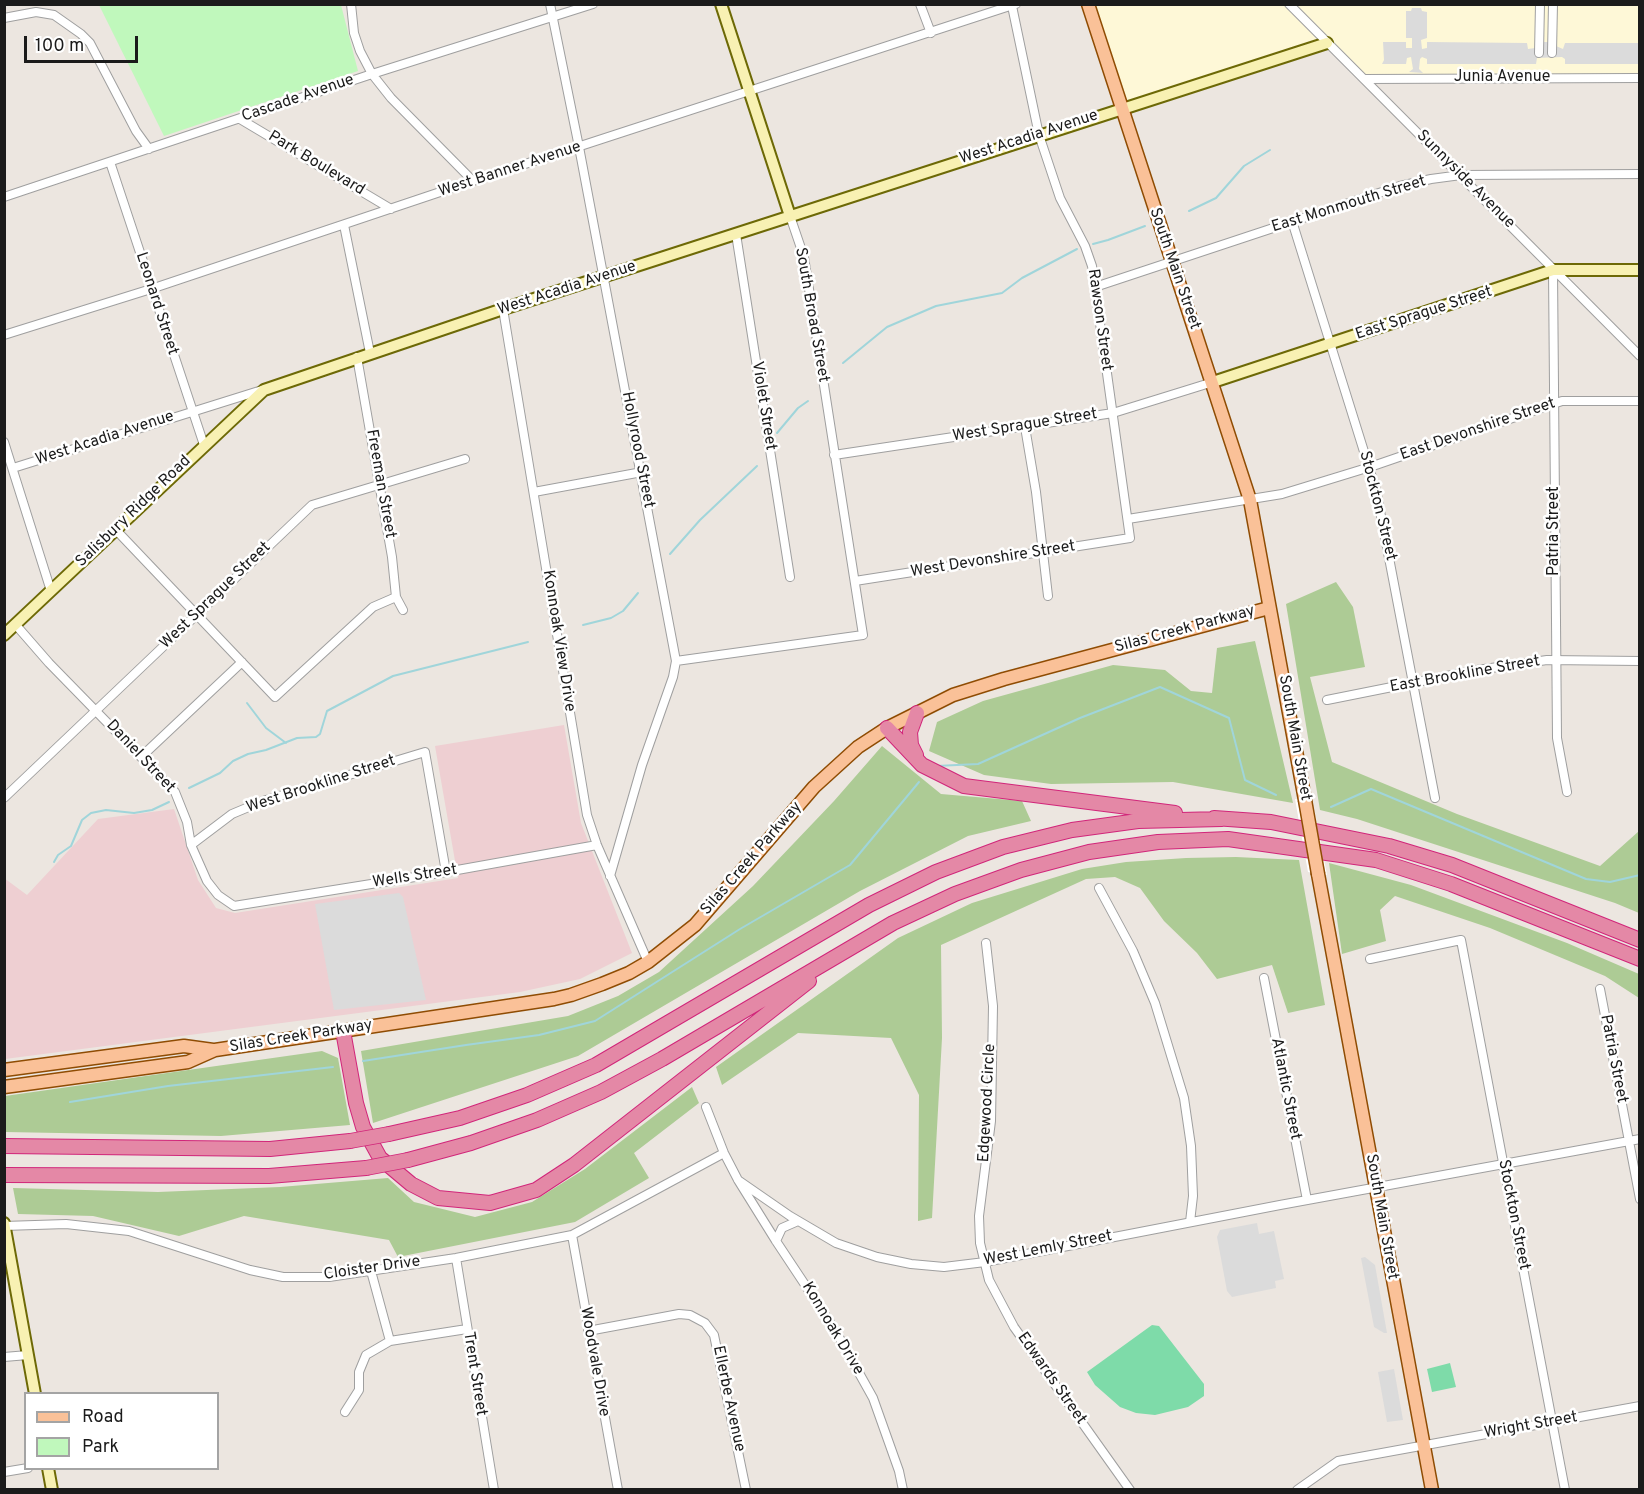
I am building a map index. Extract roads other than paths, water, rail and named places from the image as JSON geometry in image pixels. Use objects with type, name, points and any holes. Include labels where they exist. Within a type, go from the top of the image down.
[{"type":"highway","points":[[917,713],[910,732],[911,745],[922,765]]},
{"type":"highway","points":[[887,728],[922,765],[964,786],[1222,819],[1271,822],[1389,846],[1452,866],[1640,940]]},
{"type":"highway","points":[[9,1146],[270,1149],[350,1141],[460,1118],[527,1095],[596,1065],[869,905],[936,872],[1004,847],[1072,830],[1138,821],[1222,819]]},
{"type":"highway","points":[[10,1175],[269,1176],[366,1168],[408,1160],[471,1143],[537,1120],[601,1092],[662,1059],[893,923],[954,894],[1021,870],[1089,852],[1158,842],[1228,839],[1376,860],[1450,884],[1616,949],[1640,961]]},
{"type":"highway","points":[[343,1030],[356,1103],[363,1127],[381,1158],[411,1184],[438,1198],[490,1203],[536,1190],[574,1165],[852,948]]},
{"type":"main road","name":"South Main Street","points":[[1088,4],[1250,500],[1432,1490]]},
{"type":"main road","name":"Silas Creek Parkway","points":[[4,1087],[188,1062],[215,1050],[571,995],[629,973],[648,962],[695,925],[814,787],[858,747],[887,728],[953,695],[1004,679],[1269,608]]},
{"type":"main road","name":"Silas Creek Parkway","points":[[4,1070],[184,1046],[215,1050]]},
{"type":"street","points":[[351,4],[354,33],[372,74],[391,98],[473,181]]},
{"type":"street","points":[[550,4],[553,17]]},
{"type":"street","name":"Cascade Avenue","points":[[4,197],[372,74],[593,4]]},
{"type":"street","name":"South Broad Street","points":[[676,661],[863,635],[804,257],[721,4]]},
{"type":"street","points":[[920,4],[931,33]]},
{"type":"street","name":"Sunnyside Avenue","points":[[1289,4],[1640,356]]},
{"type":"street","points":[[1539,53],[1540,4]]},
{"type":"street","points":[[1552,53],[1553,4]]},
{"type":"street","name":"West Banner Avenue","points":[[4,335],[151,289],[473,181],[1014,5]]},
{"type":"street","name":"Rawson Street","points":[[1014,5],[1039,135],[1060,198],[1085,246],[1092,266],[1130,537]]},
{"type":"street","points":[[4,18],[36,12],[54,15],[81,34],[90,44],[136,131],[149,149]]},
{"type":"street","name":"Hollyrood Street","points":[[553,17],[642,472],[676,661],[673,677],[642,765],[610,876]]},
{"type":"street","name":"West Acadia Avenue","points":[[13,468],[264,390],[503,309],[1327,43]]},
{"type":"street","name":"Junia Avenue","points":[[1364,79],[1640,78]]},
{"type":"street","name":"Park Boulevard","points":[[240,119],[391,209]]},
{"type":"street","name":"Leonard Street","points":[[110,162],[204,445]]},
{"type":"street","name":"East Monmouth Street","points":[[1095,287],[1400,186],[1461,175],[1640,174]]},
{"type":"street","name":"Stockton Street","points":[[1292,221],[1370,467],[1384,528],[1435,798]]},
{"type":"street","points":[[344,225],[370,353]]},
{"type":"street","name":"Violet Street","points":[[736,234],[790,578]]},
{"type":"street","name":"East Sprague Street","points":[[1213,382],[1553,270],[1640,270]]},
{"type":"street","name":"Patria Street","points":[[1553,270],[1557,738],[1566,792]]},
{"type":"street","name":"Konnoak View Drive","points":[[503,309],[587,815],[597,845],[648,962]]},
{"type":"street","name":"Freeman Street","points":[[357,357],[392,557],[396,597],[403,610]]},
{"type":"street","name":"West Sprague Street","points":[[834,456],[1113,412],[1213,382]]},
{"type":"street","name":"Salisbury Ridge Road","points":[[4,635],[264,390]]},
{"type":"street","name":"East Devonshire Street","points":[[1250,500],[1282,494],[1370,467],[1562,401],[1640,401]]},
{"type":"street","points":[[1025,427],[1036,492],[1048,596]]},
{"type":"street","points":[[4,442],[51,591]]},
{"type":"street","name":"West Sprague Street","points":[[4,798],[312,505],[465,459]]},
{"type":"street","points":[[534,492],[642,472]]},
{"type":"street","points":[[1128,519],[1250,500]]},
{"type":"street","points":[[116,530],[275,697],[373,607],[396,597]]},
{"type":"street","name":"West Devonshire Street","points":[[855,581],[1130,537]]},
{"type":"street","name":"Daniel Street","points":[[15,624],[175,792],[187,822],[191,845],[207,881],[218,895],[234,906]]},
{"type":"street","name":"East Brookline Street","points":[[1327,700],[1478,670],[1547,660],[1640,661]]},
{"type":"street","points":[[141,757],[242,662]]},
{"type":"street","name":"West Brookline Street","points":[[191,845],[231,814],[263,801],[425,752],[446,872]]},
{"type":"street","name":"Wells Street","points":[[234,906],[597,845]]},
{"type":"street","points":[[1099,888],[1133,951],[1155,1003],[1184,1098],[1193,1196],[1190,1222]]},
{"type":"street","name":"Stockton Street","points":[[1370,959],[1461,940],[1565,1490]]},
{"type":"street","name":"Edgewood Circle","points":[[985,1262],[980,1243],[979,1216],[991,1120],[993,1006],[986,943]]},
{"type":"street","name":"Atlantic Street","points":[[1264,978],[1306,1200]]},
{"type":"street","name":"Patria Street","points":[[1600,989],[1640,1199]]},
{"type":"street","name":"Konnoak Drive","points":[[706,1107],[724,1153],[738,1180],[836,1330],[873,1398],[899,1471],[903,1490]]},
{"type":"street","name":"West Lemly Street","points":[[738,1180],[836,1244],[878,1257],[911,1264],[944,1267],[985,1262],[1640,1139]]},
{"type":"street","name":"Cloister Drive","points":[[5,1225],[66,1224],[129,1231],[250,1270],[283,1277],[329,1277],[456,1258],[572,1235],[724,1153]]},
{"type":"street","points":[[776,1241],[782,1227],[798,1221]]},
{"type":"street","points":[[5,1225],[35,1392]]},
{"type":"street","name":"Woodvale Drive","points":[[572,1235],[618,1490]]},
{"type":"street","name":"Trent Street","points":[[456,1258],[494,1490]]},
{"type":"street","name":"Edwards Street","points":[[985,1262],[989,1280],[1014,1327],[1130,1490]]},
{"type":"street","points":[[371,1271],[389,1338]]},
{"type":"street","name":"Ellerbe Avenue","points":[[588,1330],[686,1314],[696,1317],[710,1329],[714,1335],[726,1385],[746,1490]]},
{"type":"street","points":[[345,1412],[359,1390],[359,1372],[366,1355],[389,1338],[467,1329]]},
{"type":"street","points":[[4,1357],[28,1355]]},
{"type":"street","name":"Wright Street","points":[[1297,1490],[1338,1461],[1640,1406]]},
{"type":"street","points":[[4,1472],[24,1469]]},
{"type":"street","points":[[48,1470],[52,1490]]},
{"type":"waterway","points":[[1189,211],[1216,198],[1244,166],[1270,150]]},
{"type":"waterway","points":[[1093,244],[1145,226]]},
{"type":"waterway","points":[[843,363],[887,327],[936,306],[1002,293],[1022,278],[1077,249]]},
{"type":"waterway","points":[[777,433],[798,408],[808,401]]},
{"type":"waterway","points":[[670,554],[700,520],[757,466]]},
{"type":"waterway","points":[[583,625],[611,618],[623,611],[638,593]]},
{"type":"waterway","points":[[189,788],[220,773],[233,761],[248,754],[297,738],[316,737],[320,734],[327,711],[393,676],[528,642]]},
{"type":"waterway","points":[[936,766],[978,764],[1080,718],[1160,687],[1229,718],[1245,780],[1276,795]]},
{"type":"waterway","points":[[247,703],[266,728],[286,743]]},
{"type":"waterway","points":[[363,1061],[539,1035],[595,1021],[740,929],[850,865],[919,782]]},
{"type":"waterway","points":[[1331,807],[1371,789],[1586,879],[1610,882],[1640,875]]},
{"type":"waterway","points":[[54,862],[58,855],[71,846],[82,820],[91,813],[106,810],[134,813],[152,810],[169,802]]},
{"type":"waterway","points":[[70,1102],[168,1086],[333,1067]]}]
